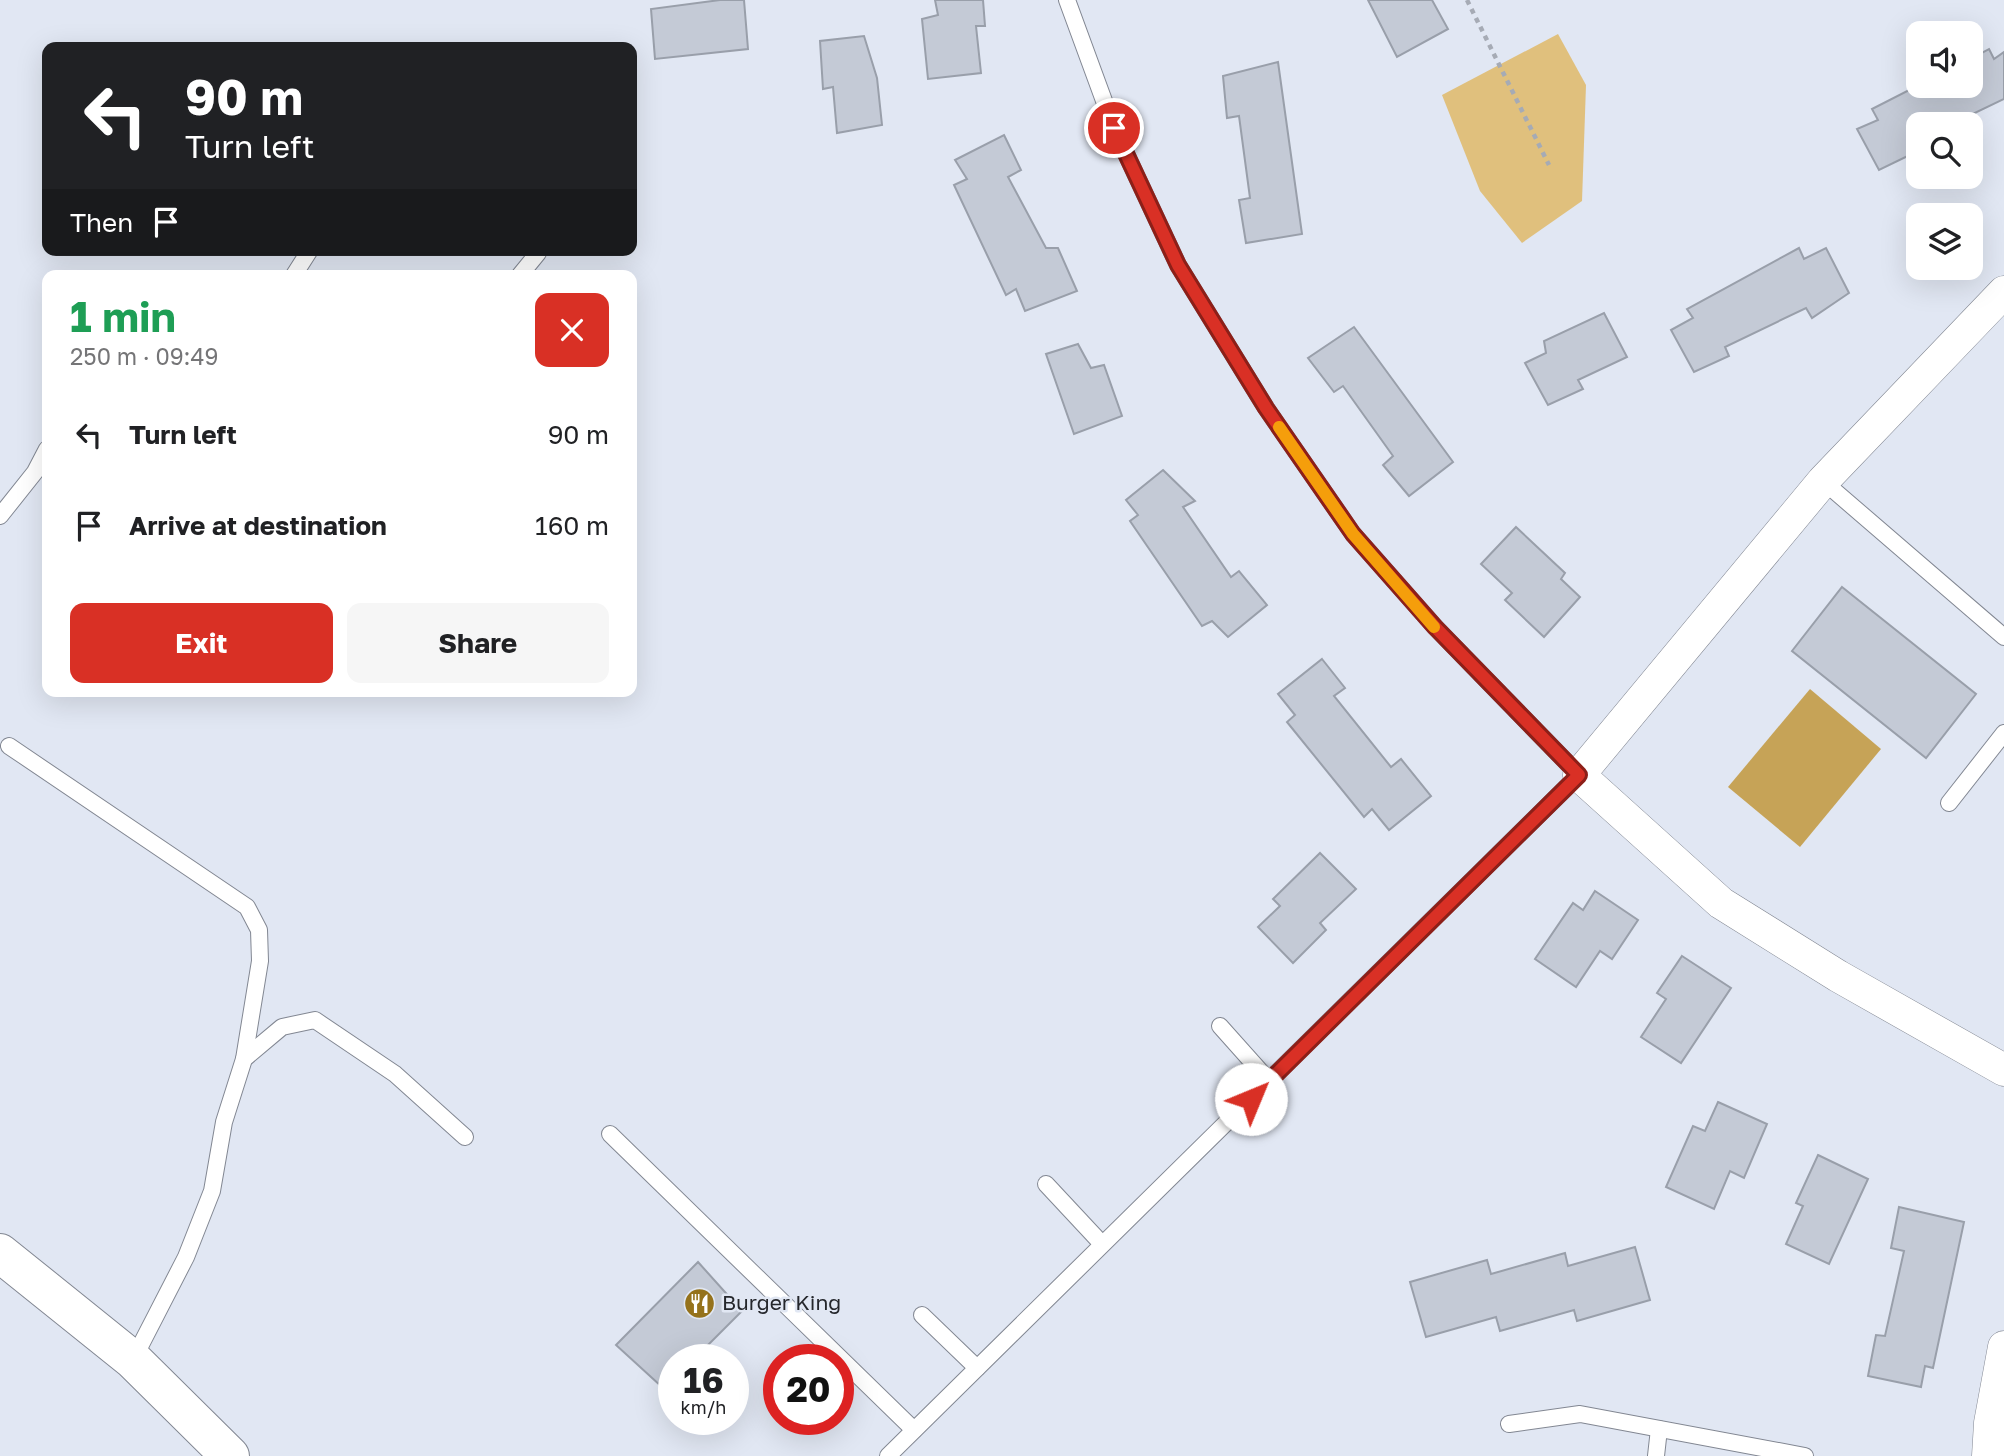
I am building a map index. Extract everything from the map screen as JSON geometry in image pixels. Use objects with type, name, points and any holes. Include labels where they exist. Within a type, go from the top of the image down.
[{"type":"street","points":[[2004,292],[1823,481],[1579,775],[1721,903],[1838,976],[2004,1070]]},
{"type":"street","points":[[0,1253],[133,1360],[230,1456]]},
{"type":"street","points":[[1988,1456],[1990,1423],[2004,1347]]},
{"type":"lane","points":[[888,1456],[1579,775],[1435,627],[1353,534],[1266,408],[1178,265],[1114,128],[1067,0]]},
{"type":"lane","points":[[524,270],[536,256]]},
{"type":"lane","points":[[0,516],[35,472],[42,459]]},
{"type":"lane","points":[[1823,481],[2004,637]]},
{"type":"lane","points":[[1949,803],[2004,733]]},
{"type":"lane","points":[[9,746],[247,907],[259,930],[260,961],[244,1059],[224,1122],[212,1191],[186,1257],[133,1360]]},
{"type":"lane","points":[[244,1059],[282,1027],[315,1020],[395,1074],[465,1137]]},
{"type":"lane","points":[[1220,1026],[1269,1081]]},
{"type":"lane","points":[[610,1133],[914,1430]]},
{"type":"lane","points":[[1046,1184],[1102,1244]]},
{"type":"lane","points":[[922,1315],[977,1368]]},
{"type":"lane","points":[[1509,1424],[1580,1414],[1805,1456]]},
{"type":"lane","points":[[1656,1456],[1659,1429]]},
{"type":"path","points":[[1467,0],[1549,165]]},
{"type":"shaded area","points":[[1558,34],[1586,85],[1582,201],[1522,243],[1480,191],[1442,95]]},
{"type":"shaded area","points":[[1810,689],[1881,749],[1800,847],[1728,787]]},
{"type":"building","points":[[720,0],[744,0],[748,49],[655,59],[651,9]]},
{"type":"building","points":[[935,0],[983,0],[985,26],[976,26],[981,73],[928,79],[922,19],[938,15]]},
{"type":"building","points":[[1368,0],[1432,0],[1448,29],[1397,57]]},
{"type":"building","points":[[864,36],[877,78],[882,125],[837,133],[833,87],[823,89],[820,41]]},
{"type":"building","points":[[1989,49],[1994,59],[2004,52],[2004,99],[1977,112],[1906,112],[1906,157],[1879,170],[1857,129],[1878,120],[1872,109],[1906,92],[1906,98],[1983,98],[1983,52]]},
{"type":"building","points":[[1278,62],[1302,234],[1246,243],[1239,200],[1250,198],[1239,116],[1227,118],[1223,76]]},
{"type":"building","points":[[1004,135],[1021,170],[1008,177],[1046,248],[1058,248],[1077,291],[1025,311],[1016,289],[1006,295],[954,185],[967,179],[955,160]]},
{"type":"building","points":[[1799,248],[1804,259],[1826,248],[1849,293],[1812,318],[1806,308],[1725,347],[1729,356],[1694,372],[1671,330],[1693,318],[1687,309]]},
{"type":"building","points":[[1604,313],[1627,357],[1578,380],[1583,389],[1548,405],[1525,363],[1546,353],[1544,341]]},
{"type":"building","points":[[1354,327],[1453,462],[1409,496],[1383,465],[1393,456],[1343,386],[1334,392],[1308,358]]},
{"type":"building","points":[[1078,344],[1091,368],[1104,365],[1122,416],[1074,434],[1046,354]]},
{"type":"building","points":[[1163,470],[1195,501],[1183,507],[1231,577],[1239,571],[1267,605],[1228,637],[1212,621],[1202,626],[1130,521],[1138,515],[1126,500]]},
{"type":"building","points":[[1516,527],[1565,573],[1561,579],[1580,597],[1544,637],[1505,600],[1512,593],[1481,564]]},
{"type":"building","points":[[1842,587],[1976,694],[1926,758],[1792,651]]},
{"type":"building","points":[[1322,659],[1345,688],[1334,696],[1391,767],[1401,759],[1431,796],[1389,830],[1372,809],[1364,817],[1287,722],[1295,715],[1278,694]]},
{"type":"building","points":[[1320,853],[1356,889],[1320,923],[1326,930],[1293,963],[1258,927],[1280,906],[1273,899]]},
{"type":"building","points":[[1595,891],[1638,920],[1612,959],[1600,951],[1576,987],[1535,959],[1573,903],[1583,910]]},
{"type":"building","points":[[1682,956],[1731,988],[1681,1063],[1641,1037],[1666,999],[1657,993]]},
{"type":"building","points":[[1718,1102],[1767,1124],[1744,1178],[1730,1171],[1714,1209],[1666,1187],[1693,1126],[1705,1131]]},
{"type":"building","points":[[1818,1155],[1868,1179],[1829,1264],[1786,1244],[1803,1206],[1796,1203]]},
{"type":"building","points":[[1899,1207],[1964,1222],[1933,1368],[1925,1366],[1921,1387],[1868,1376],[1876,1335],[1885,1336],[1904,1251],[1891,1248]]},
{"type":"building","points":[[1635,1247],[1650,1300],[1577,1321],[1574,1310],[1500,1331],[1496,1317],[1426,1337],[1410,1282],[1487,1260],[1491,1274],[1565,1253],[1568,1266]]},
{"type":"building","points":[[698,1262],[742,1311],[709,1344],[658,1344],[658,1383],[616,1345]]},
{"type":"slow traffic","points":[[1279,427],[1353,534],[1434,627]]},
{"type":"place","name":"Burger King","points":[[699,1303]]},
{"type":"route","points":[[1114,128],[1178,265],[1266,408],[1353,534],[1435,627],[1579,775],[1251,1099]]}]
